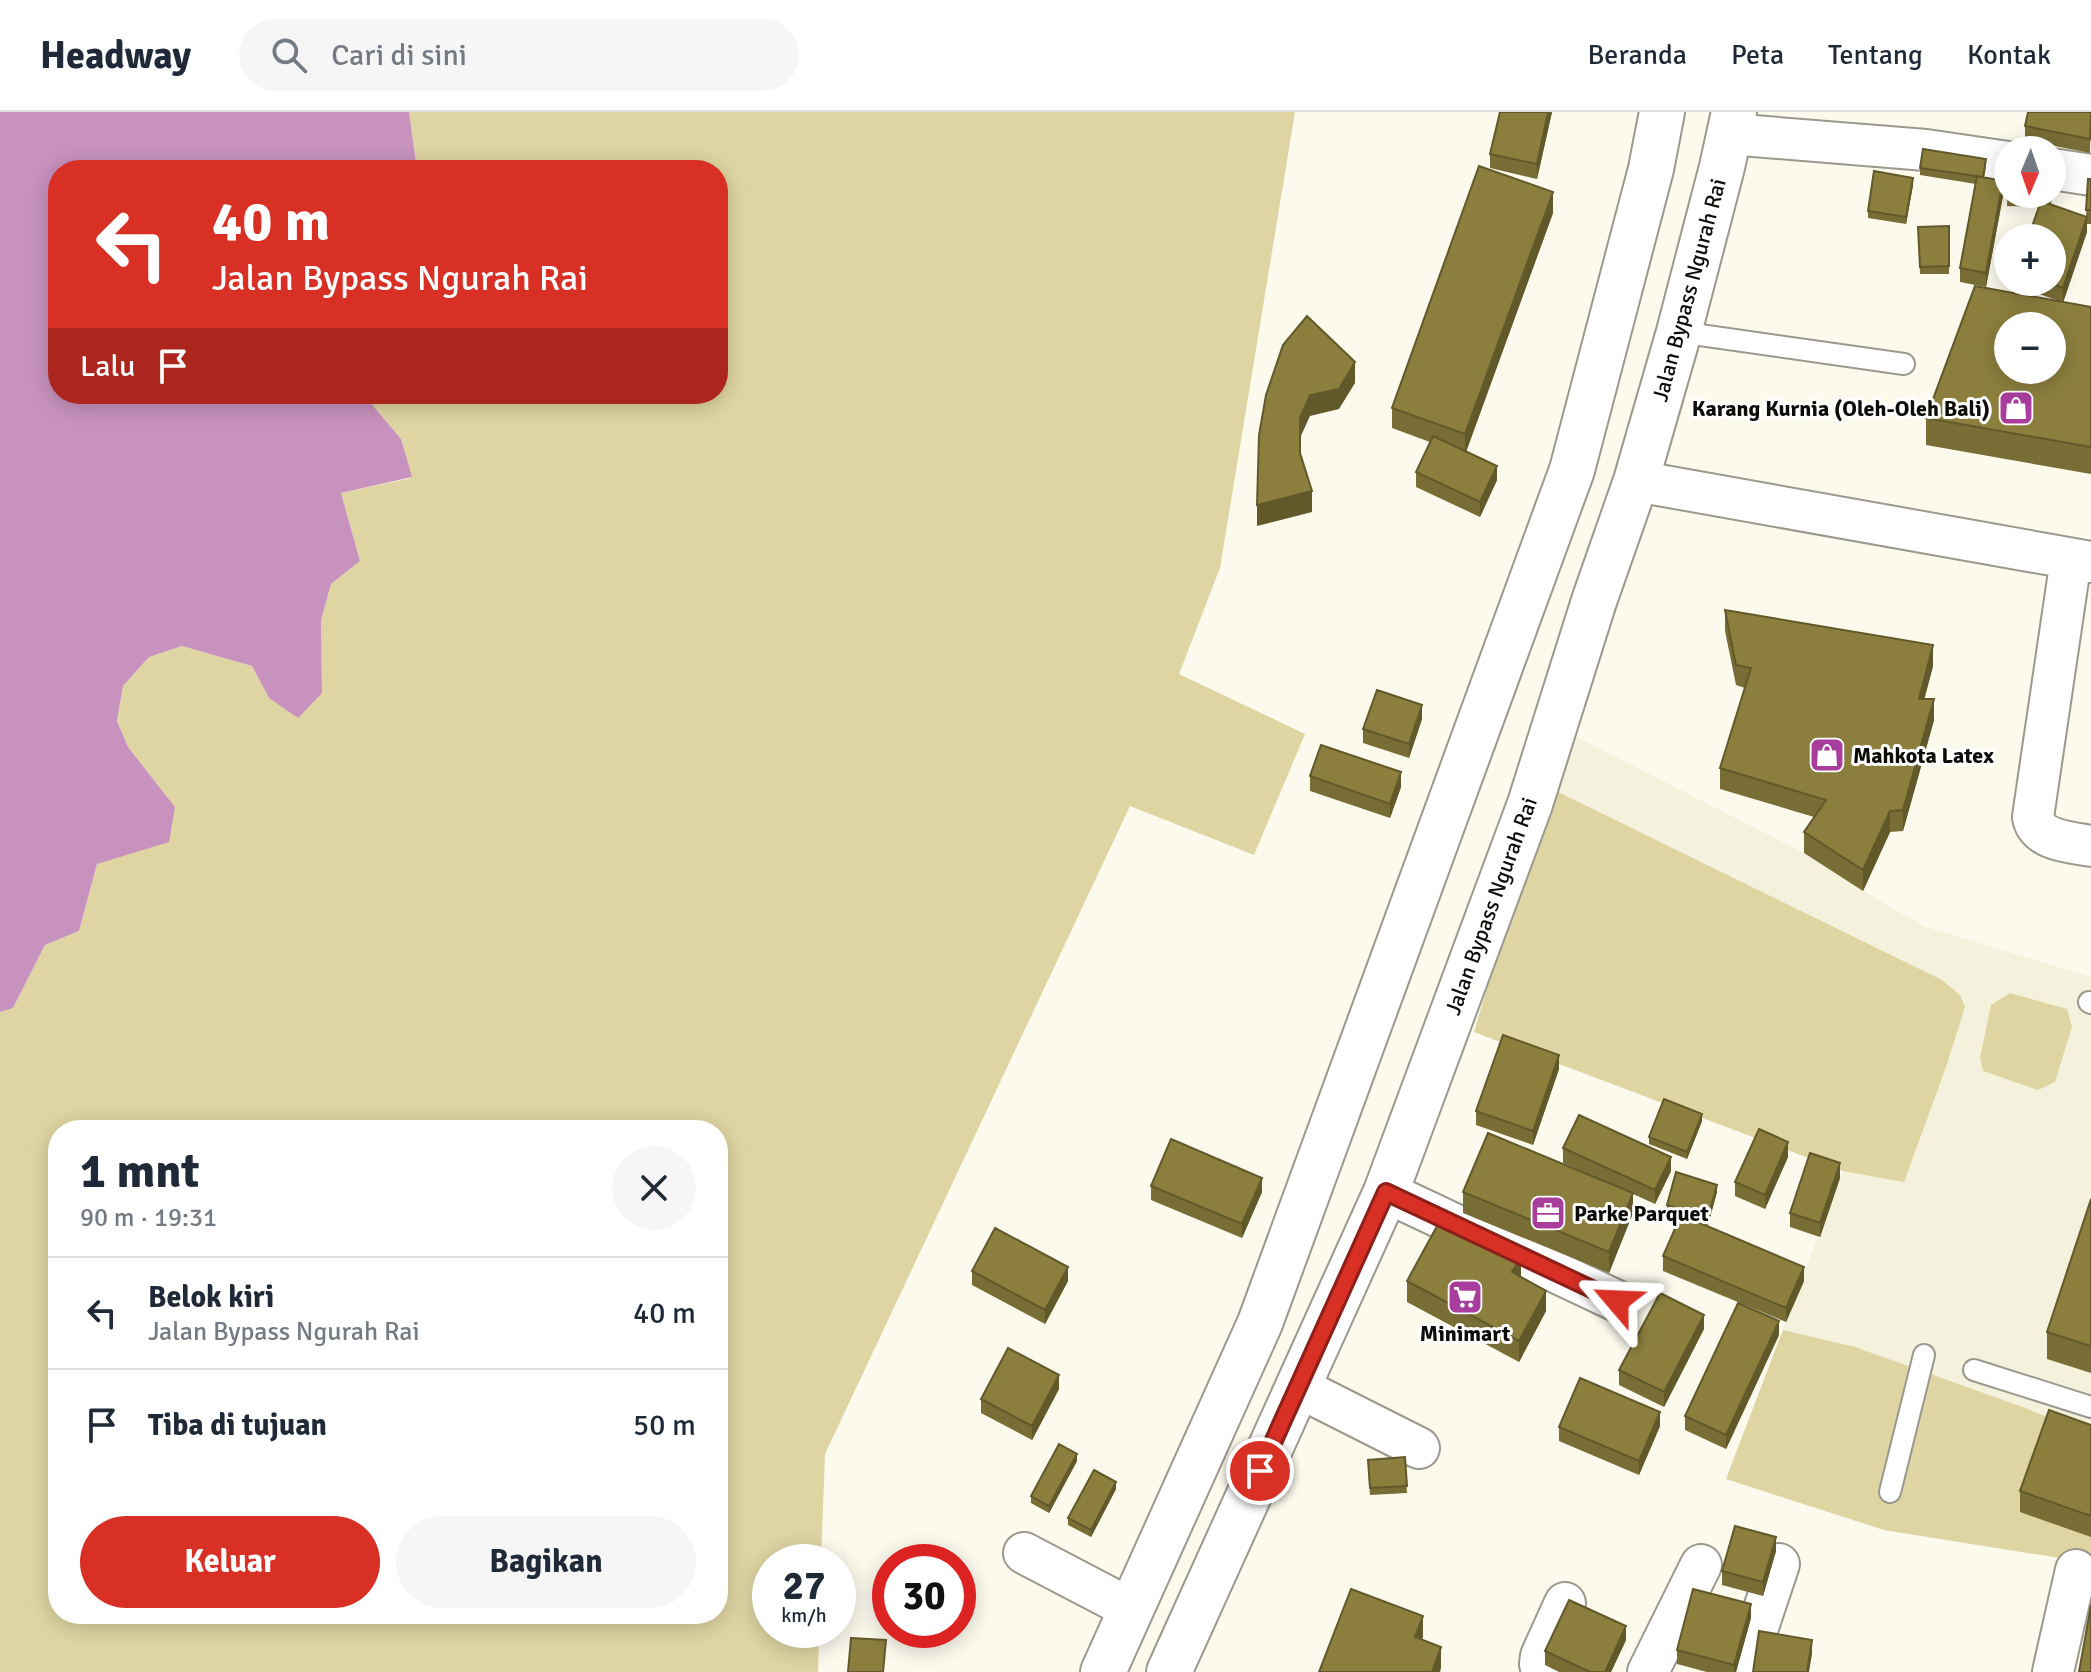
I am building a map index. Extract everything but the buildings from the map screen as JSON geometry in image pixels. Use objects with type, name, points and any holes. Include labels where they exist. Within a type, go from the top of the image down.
[{"type":"highway","points":[[1103,1672],[1260,1323],[1572,470],[1651,169],[1662,112]]},
{"type":"highway","name":"Jalan Bypass Ngurah Rai","points":[[1174,1670],[1386,1192],[1530,804],[1594,601],[1636,481],[1679,332],[1732,123]]},
{"type":"street","points":[[1732,123],[1994,160]]},
{"type":"street","points":[[2066,171],[2091,175]]},
{"type":"street","points":[[1636,481],[2081,561],[2033,817],[2036,829],[2045,835],[2091,846]]},
{"type":"street","points":[[1386,1192],[1617,1301]]},
{"type":"street","points":[[1298,1387],[1419,1448]]},
{"type":"street","points":[[1024,1553],[1131,1609]]},
{"type":"street","points":[[1743,1672],[1779,1564]]},
{"type":"street","points":[[1648,1672],[1701,1565]]},
{"type":"street","points":[[2053,1672],[2076,1570]]},
{"type":"street","points":[[1542,1672],[1541,1656],[1565,1603]]},
{"type":"lane","points":[[1679,332],[1904,364]]},
{"type":"lane","points":[[1890,1492],[1924,1355]]},
{"type":"lane","points":[[1974,1370],[2091,1407]]},
{"type":"shaded area","points":[[0,112],[409,112],[416,160],[48,160],[48,404],[371,404],[401,439],[412,477],[341,493],[360,561],[331,584],[321,620],[322,693],[298,718],[269,698],[252,666],[182,646],[149,657],[123,686],[117,721],[128,747],[175,807],[169,842],[97,864],[79,931],[45,945],[13,1008],[0,1012]]},
{"type":"shaded area","points":[[409,112],[1295,112],[1220,568],[1179,674],[1305,734],[1254,855],[1130,806],[825,1454],[822,1544],[752,1544],[752,1648],[819,1648],[818,1672],[0,1672],[0,1012],[13,1008],[45,945],[79,931],[97,864],[175,807],[128,747],[117,721],[123,686],[149,657],[182,646],[252,666],[269,698],[322,693],[321,619],[331,584],[360,561],[341,493],[411,478],[401,439],[371,404],[728,404],[728,160],[416,160]]},
{"type":"shaded area","points":[[1563,730],[1804,853],[1923,926],[2091,977],[2091,1563],[1884,1530],[1726,1479],[1843,1171],[1474,1032]]},
{"type":"shaded area","points":[[1546,786],[1942,980],[1960,995],[1965,1007],[1904,1182],[1843,1171],[1474,1032]]},
{"type":"shaded area","points":[[2010,993],[2067,1009],[2072,1027],[2055,1082],[2038,1090],[1983,1071],[1980,1058],[1991,1005]]},
{"type":"shaded area","points":[[1783,1330],[1855,1347],[2028,1409],[2091,1436],[2091,1563],[1884,1530],[1726,1479]]},
{"type":"place","name":"Karang Kurnia (Oleh-Oleh Bali)","points":[[2016,408]]},
{"type":"place","name":"Mahkota Latex","points":[[1827,755]]},
{"type":"place","name":"Parke Parquet","points":[[1548,1213]]},
{"type":"place","name":"Minimart","points":[[1465,1297]]},
{"type":"route","points":[[1260,1471],[1386,1192],[1617,1301]]}]
